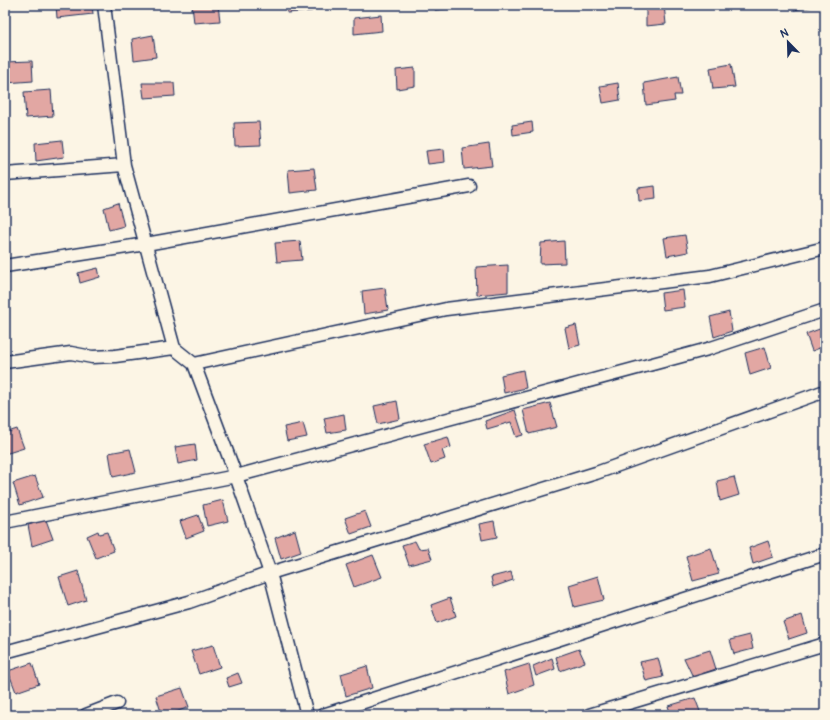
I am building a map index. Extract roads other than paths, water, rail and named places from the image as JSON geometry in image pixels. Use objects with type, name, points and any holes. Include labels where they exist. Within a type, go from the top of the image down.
[{"type":"street","points":[[104,5],[124,165],[174,348],[194,364],[236,476],[270,573],[307,715]]},
{"type":"street","points":[[5,174],[124,165]]},
{"type":"street","points":[[5,266],[146,244],[469,186]]},
{"type":"street","points":[[194,364],[446,309],[710,276],[825,248]]},
{"type":"street","points":[[5,522],[236,476],[708,349],[825,310]]},
{"type":"street","points":[[5,362],[71,353],[92,357],[115,356],[174,348]]},
{"type":"street","points":[[5,652],[189,602],[270,573],[596,473],[825,391]]},
{"type":"street","points":[[323,715],[825,554]]},
{"type":"street","points":[[589,715],[825,644]]},
{"type":"street","points":[[86,715],[117,703]]}]
